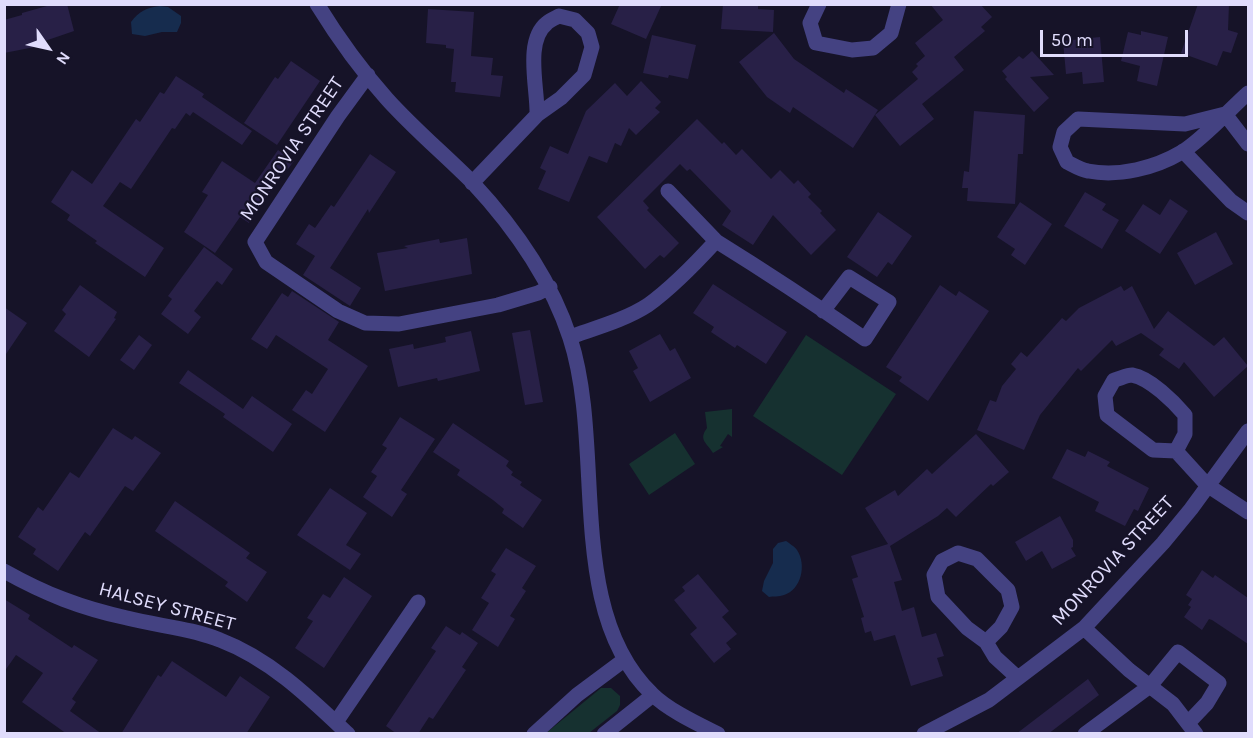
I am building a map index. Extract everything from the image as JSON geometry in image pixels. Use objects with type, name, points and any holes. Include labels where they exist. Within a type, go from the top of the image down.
[{"type":"street","name":"MONROVIA STREET","points":[[317,4],[335,34],[368,75],[419,132],[472,183],[508,226],[550,287],[570,338],[584,403],[596,580],[610,628],[624,660],[652,695],[692,721],[718,734]]},
{"type":"street","points":[[819,4],[810,23],[816,43],[852,50],[873,48],[891,33],[898,4]]},
{"type":"street","points":[[472,183],[537,115],[561,98],[584,75],[592,47],[588,33],[575,20],[559,16],[546,23],[536,40],[533,69],[538,94],[537,115]]},
{"type":"street","name":"MONROVIA STREET","points":[[368,75],[334,122],[255,242],[266,262],[338,311],[365,323],[399,324],[498,305],[550,287]]},
{"type":"street","points":[[1225,114],[1185,124],[1078,119],[1064,132],[1060,147],[1067,162],[1086,171],[1118,174],[1154,164],[1183,151],[1225,114],[1248,93]]},
{"type":"street","points":[[1225,114],[1248,144]]},
{"type":"street","points":[[1183,151],[1231,201],[1248,213]]},
{"type":"street","points":[[668,191],[716,241],[823,311]]},
{"type":"street","points":[[570,338],[627,316],[646,306],[670,288],[716,241]]},
{"type":"street","points":[[1176,451],[1185,434],[1185,415],[1172,400],[1147,381],[1131,375],[1114,380],[1105,396],[1107,415],[1153,450],[1176,451],[1207,485],[1248,512]]},
{"type":"street","name":"MONROVIA STREET","points":[[926,733],[990,700],[1084,628],[1163,543],[1248,431]]},
{"type":"street","points":[[986,642],[1001,627],[1012,607],[1008,590],[977,559],[958,553],[942,561],[934,575],[938,597],[967,628],[986,642],[995,657],[1018,678]]},
{"type":"street","name":"HALSEY STREET","points":[[4,571],[39,591],[73,604],[184,629],[247,651],[276,670],[348,734]]},
{"type":"street","points":[[336,722],[418,602]]},
{"type":"street","points":[[1084,628],[1129,670],[1150,686],[1173,704],[1192,728],[1219,683],[1178,652],[1150,686],[1085,734]]},
{"type":"street","points":[[534,734],[577,695],[624,660]]},
{"type":"street","points":[[604,734],[652,695]]},
{"type":"green space","points":[[806,335],[896,394],[842,475],[753,416]]},
{"type":"green space","points":[[732,409],[732,437],[728,434],[720,446],[723,447],[713,453],[703,439],[707,428],[705,412]]},
{"type":"green space","points":[[675,433],[695,464],[649,495],[629,464]]},
{"type":"green space","points":[[601,688],[611,688],[620,696],[617,711],[589,733],[545,734]]},
{"type":"water","points":[[168,7],[181,16],[177,32],[162,32],[145,36],[132,34],[131,22],[137,15],[147,9]]},
{"type":"water","points":[[786,541],[796,549],[800,556],[801,576],[795,588],[790,592],[782,596],[769,597],[762,591],[773,563],[773,549],[778,543]]},
{"type":"building","points":[[54,4],[67,4],[74,31],[39,43],[40,46],[4,53],[4,20]]},
{"type":"building","points":[[620,4],[662,4],[646,39],[611,24]]},
{"type":"building","points":[[723,4],[758,4],[758,9],[774,10],[773,32],[721,29]]},
{"type":"building","points":[[930,4],[980,4],[992,17],[981,27],[985,31],[954,57],[964,70],[922,104],[934,119],[900,146],[875,115],[918,79],[912,72],[918,66],[916,64],[925,56],[915,43],[943,20]]},
{"type":"building","points":[[1198,4],[1229,4],[1228,30],[1238,33],[1231,53],[1223,51],[1217,66],[1181,53]]},
{"type":"building","points":[[428,9],[474,12],[471,56],[493,58],[491,75],[503,76],[500,97],[455,92],[456,82],[451,82],[454,49],[446,48],[446,45],[426,43]]},
{"type":"building","points":[[1141,31],[1168,37],[1157,86],[1137,81],[1140,66],[1121,61],[1128,32],[1141,35]]},
{"type":"building","points":[[774,33],[794,59],[844,93],[846,89],[878,110],[853,148],[793,107],[790,113],[767,97],[739,62]]},
{"type":"building","points":[[652,35],[696,45],[688,79],[643,73]]},
{"type":"building","points":[[1100,37],[1104,82],[1083,84],[1082,72],[1066,74],[1063,41]]},
{"type":"building","points":[[1032,51],[1054,75],[1030,77],[1049,98],[1034,112],[1005,79],[1007,77],[1002,71],[1019,56],[1023,59]]},
{"type":"building","points":[[291,61],[320,81],[277,145],[244,123],[275,77],[278,79]]},
{"type":"building","points":[[176,76],[204,94],[202,97],[252,131],[242,145],[193,112],[190,116],[186,113],[175,129],[172,128],[131,189],[120,182],[103,206],[164,248],[145,277],[95,243],[97,241],[67,220],[70,215],[51,202],[72,170],[92,184],[136,119],[140,122],[160,92],[164,94]]},
{"type":"building","points":[[641,81],[661,102],[655,108],[660,112],[636,135],[629,128],[621,146],[615,143],[607,163],[589,156],[569,202],[538,189],[546,171],[540,168],[550,146],[568,154],[586,111],[615,83],[627,96]]},
{"type":"building","points":[[974,111],[1025,115],[1023,154],[1018,154],[1015,204],[967,201],[968,188],[962,188],[964,171],[969,172]]},
{"type":"building","points":[[697,119],[736,155],[742,149],[771,179],[780,170],[794,184],[798,180],[811,194],[808,197],[822,211],[820,213],[836,230],[811,255],[773,215],[753,245],[722,225],[731,211],[690,169],[687,171],[680,164],[643,201],[649,208],[647,210],[679,243],[664,258],[660,255],[645,269],[597,217]]},
{"type":"building","points":[[278,150],[294,161],[285,173],[283,172],[249,223],[240,217],[215,253],[184,232],[208,195],[202,192],[222,161],[255,183]]},
{"type":"building","points":[[370,154],[396,172],[369,213],[368,209],[330,268],[361,288],[350,306],[303,275],[315,256],[296,244],[309,224],[315,228],[331,205],[334,207]]},
{"type":"building","points":[[1085,192],[1106,204],[1102,210],[1119,220],[1102,249],[1064,226]]},
{"type":"building","points":[[1170,199],[1188,211],[1160,254],[1125,231],[1143,204],[1160,215]]},
{"type":"building","points":[[1020,202],[1052,224],[1025,265],[1011,255],[1015,249],[997,237]]},
{"type":"building","points":[[878,212],[912,236],[892,265],[888,262],[877,277],[847,257]]},
{"type":"building","points":[[1216,232],[1233,264],[1195,285],[1177,253]]},
{"type":"building","points":[[467,238],[472,274],[385,291],[377,253],[408,248],[404,246],[439,239],[440,243]]},
{"type":"building","points":[[204,247],[233,269],[222,285],[217,281],[194,311],[201,317],[188,334],[161,314],[172,299],[168,296]]},
{"type":"building","points":[[713,284],[787,332],[766,364],[737,345],[735,348],[711,332],[714,327],[693,313]]},
{"type":"building","points":[[80,285],[117,312],[114,318],[116,319],[89,357],[54,331],[66,314],[62,310]]},
{"type":"building","points":[[940,285],[956,296],[959,291],[989,311],[928,401],[899,381],[902,377],[886,367]]},
{"type":"building","points":[[1121,286],[1124,291],[1132,286],[1154,329],[1168,311],[1214,346],[1224,337],[1248,366],[1214,397],[1184,362],[1179,369],[1159,355],[1164,349],[1141,333],[1116,346],[1112,340],[1081,371],[1078,368],[1040,415],[1024,450],[977,430],[990,400],[996,402],[1002,386],[1016,369],[1011,364],[1021,352],[1027,357],[1062,318],[1066,321],[1079,308]]},
{"type":"building","points":[[292,291],[339,322],[328,340],[368,366],[325,432],[292,410],[306,390],[312,394],[328,369],[276,335],[267,349],[251,339],[282,293],[288,297]]},
{"type":"building","points":[[4,307],[27,323],[4,357]]},
{"type":"building","points":[[530,330],[543,402],[525,405],[512,333]]},
{"type":"building","points":[[471,331],[480,371],[398,387],[389,349],[413,344],[414,349],[446,342],[445,337]]},
{"type":"building","points":[[660,334],[670,351],[675,348],[691,378],[650,402],[633,371],[638,368],[629,351]]},
{"type":"building","points":[[139,335],[152,345],[134,370],[120,360]]},
{"type":"building","points":[[188,370],[243,409],[252,396],[292,424],[273,452],[223,417],[225,414],[179,383]]},
{"type":"building","points":[[400,417],[435,439],[401,490],[407,494],[392,517],[363,497],[377,476],[371,472],[387,448],[382,445]]},
{"type":"building","points":[[453,423],[509,461],[506,466],[513,472],[511,475],[522,482],[520,485],[542,500],[523,528],[502,513],[504,509],[493,500],[457,475],[460,470],[433,452]]},
{"type":"building","points":[[113,428],[132,440],[135,436],[161,453],[133,491],[125,486],[90,536],[85,532],[58,571],[33,554],[36,549],[18,537],[38,507],[43,511],[70,472],[79,478]]},
{"type":"building","points":[[976,434],[1009,472],[993,486],[991,484],[956,517],[947,508],[890,546],[902,580],[894,582],[902,611],[914,607],[922,637],[936,633],[944,656],[937,658],[943,676],[911,686],[895,635],[874,641],[871,631],[865,633],[861,618],[864,617],[852,579],[858,577],[851,556],[888,544],[865,508],[895,490],[898,496],[927,469],[932,474]]},
{"type":"building","points":[[1067,449],[1085,457],[1088,451],[1110,462],[1107,466],[1149,488],[1138,511],[1134,509],[1125,526],[1095,511],[1099,502],[1052,478]]},
{"type":"building","points":[[330,488],[367,513],[346,545],[361,554],[350,570],[297,535]]},
{"type":"building","points":[[175,501],[250,553],[246,558],[267,572],[247,602],[225,586],[228,582],[155,531]]},
{"type":"building","points":[[1060,516],[1073,540],[1071,548],[1076,556],[1052,569],[1042,551],[1026,561],[1015,542]]},
{"type":"building","points":[[506,548],[536,566],[522,588],[526,591],[510,616],[515,619],[498,647],[472,630],[489,603],[481,598],[496,574],[491,571]]},
{"type":"building","points":[[1202,570],[1213,578],[1215,575],[1248,598],[1248,644],[1212,620],[1209,619],[1202,630],[1184,617],[1191,607],[1188,605],[1192,599],[1186,595]]},
{"type":"building","points":[[698,574],[729,611],[722,617],[737,634],[726,643],[731,649],[714,663],[690,634],[697,628],[674,600],[685,591],[682,587]]},
{"type":"building","points":[[344,577],[372,596],[324,668],[295,648],[313,621],[307,618],[323,594],[330,598]]},
{"type":"building","points":[[4,599],[30,615],[28,619],[72,648],[74,645],[98,660],[72,699],[76,702],[70,711],[102,734],[67,734],[22,702],[43,673],[16,655],[4,672]]},
{"type":"building","points":[[446,626],[460,635],[462,632],[478,643],[462,667],[466,670],[433,719],[429,717],[418,734],[397,734],[386,726],[436,651],[431,648]]},
{"type":"building","points":[[172,661],[226,697],[240,676],[270,697],[246,734],[121,734],[158,675],[161,677]]},
{"type":"building","points":[[1088,679],[1099,695],[1048,734],[1016,734]]}]
